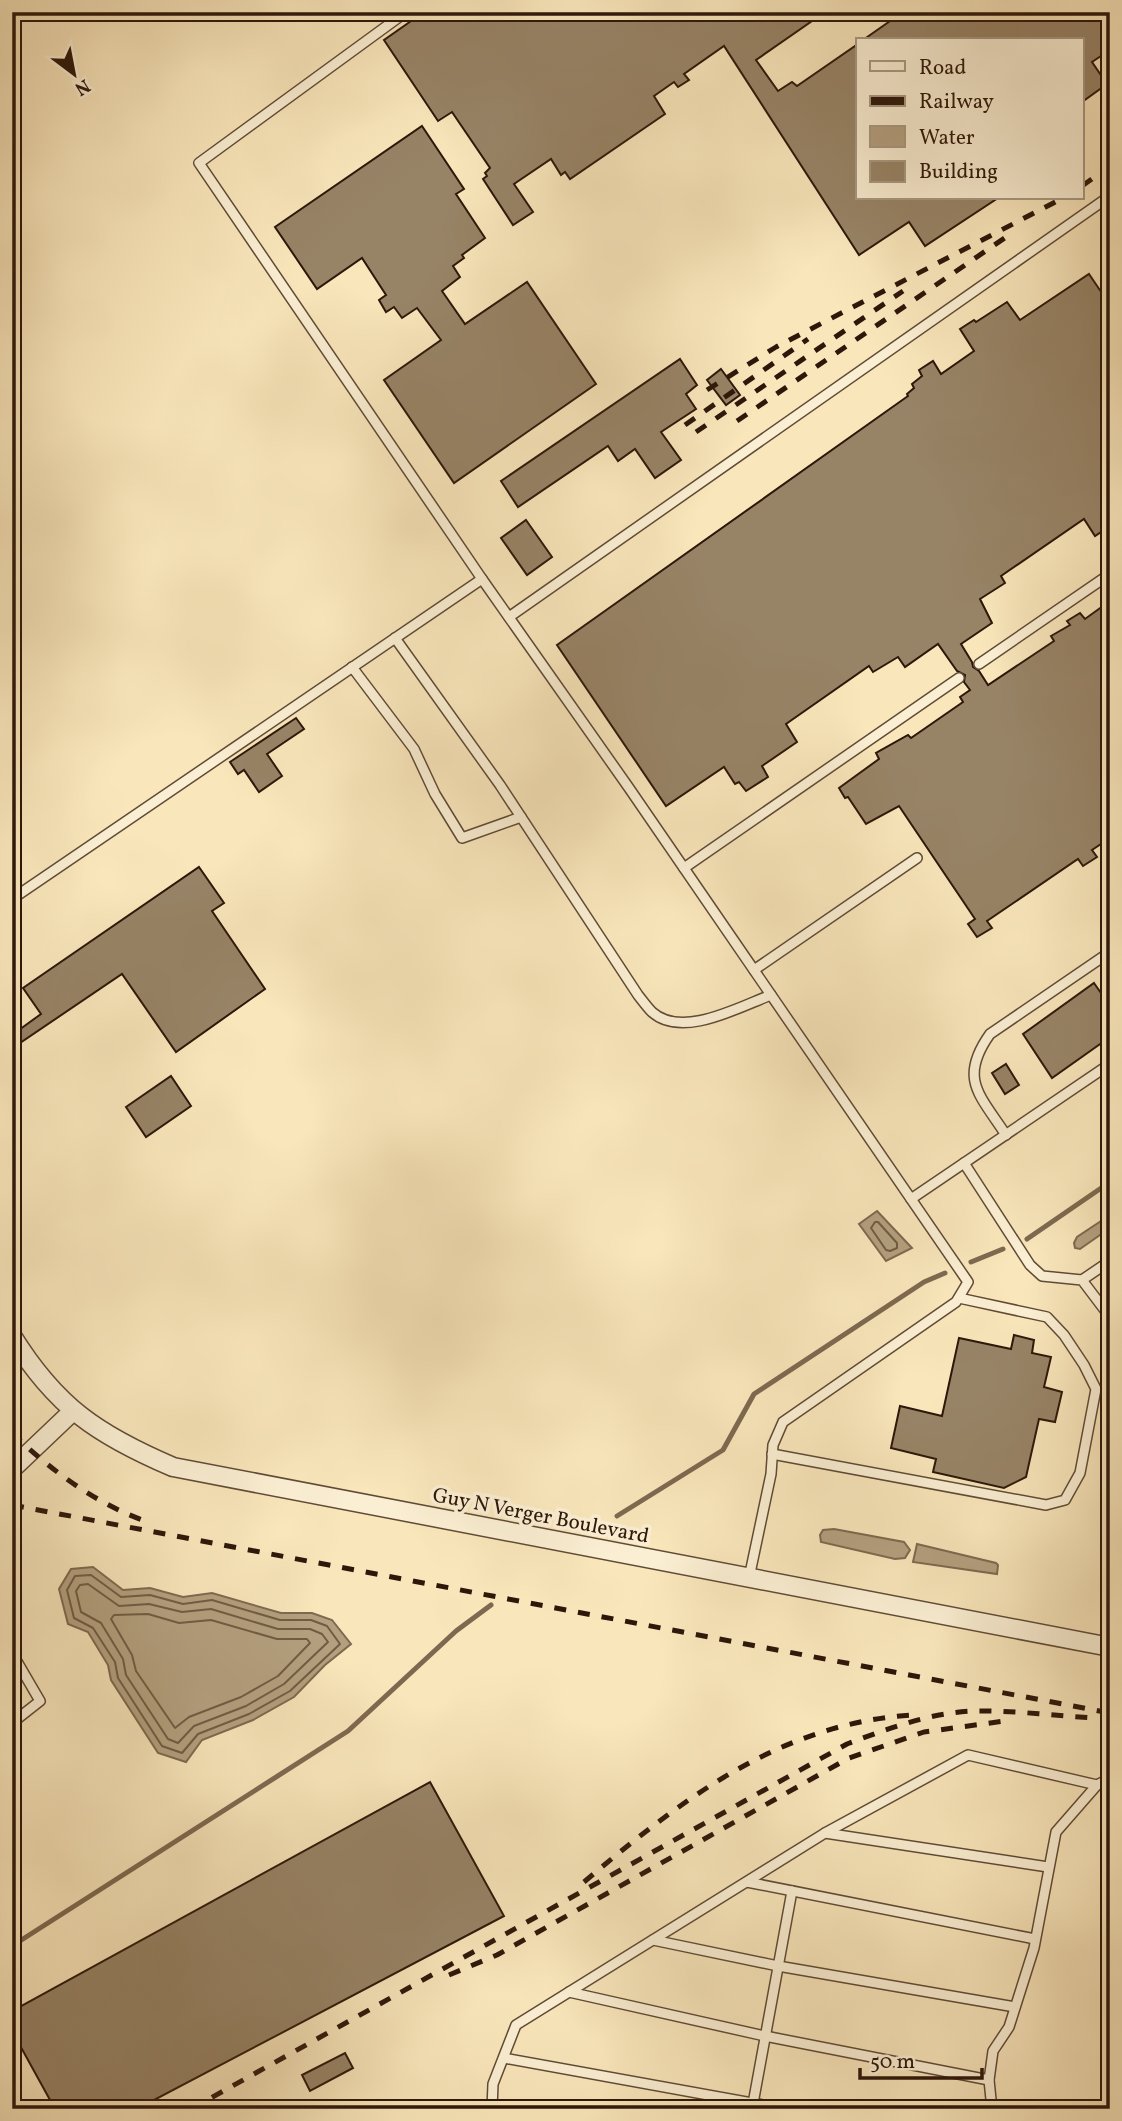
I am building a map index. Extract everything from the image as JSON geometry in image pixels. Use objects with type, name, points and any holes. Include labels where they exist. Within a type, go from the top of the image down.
[{"type":"street","name":"Guy N Verger Boulevard","points":[[12,1336],[26,1358],[73,1411],[104,1434],[173,1467],[1110,1647]]},
{"type":"street","points":[[12,1469],[73,1411]]},
{"type":"lane","points":[[406,12],[199,163],[482,579],[968,1282],[956,1302],[783,1422],[773,1445],[771,1474],[749,1578]]},
{"type":"lane","points":[[509,617],[1110,196]]},
{"type":"lane","points":[[979,664],[1110,574]]},
{"type":"lane","points":[[12,900],[482,579]]},
{"type":"lane","points":[[396,638],[521,817],[638,995],[653,1013],[670,1021],[694,1023],[771,995]]},
{"type":"lane","points":[[352,667],[414,749],[435,794],[462,838],[521,817]]},
{"type":"lane","points":[[684,868],[959,678]]},
{"type":"lane","points":[[754,970],[917,858]]},
{"type":"lane","points":[[1006,1135],[973,1084],[974,1064],[981,1046],[990,1034],[1110,952]]},
{"type":"lane","points":[[911,1199],[1110,1064]]},
{"type":"lane","points":[[964,1163],[1030,1265],[1042,1276],[1082,1280],[1110,1261]]},
{"type":"lane","points":[[1082,1280],[1109,1316]]},
{"type":"lane","points":[[772,1454],[1046,1505],[1065,1500],[1080,1473],[1096,1389],[1084,1365],[1064,1335],[1047,1317],[959,1298]]},
{"type":"lane","points":[[12,1653],[40,1701],[12,1723]]},
{"type":"lane","points":[[492,2109],[494,2084],[516,2025],[825,1833],[968,1755],[1097,1785]]},
{"type":"lane","points":[[992,2109],[989,2080],[993,2052],[1009,2027],[1035,1939],[1056,1832],[1097,1785],[1110,1778]]},
{"type":"lane","points":[[825,1833],[1048,1867]]},
{"type":"lane","points":[[747,1882],[1035,1939]]},
{"type":"lane","points":[[753,2106],[792,1891]]},
{"type":"lane","points":[[653,1940],[778,1966],[1015,2007]]},
{"type":"lane","points":[[569,1992],[765,2036],[989,2080]]},
{"type":"lane","points":[[503,2058],[753,2106],[785,2109]]},
{"type":"water","points":[[877,1211],[912,1248],[886,1261],[859,1224]]},
{"type":"water","points":[[1110,1215],[1110,1228],[1080,1249],[1075,1248],[1077,1237]]},
{"type":"water","points":[[834,1529],[904,1542],[910,1550],[905,1558],[895,1559],[821,1542],[820,1535],[823,1530]]},
{"type":"water","points":[[917,1544],[996,1563],[997,1574],[913,1562]]},
{"type":"water","points":[[93,1567],[123,1590],[150,1588],[183,1597],[212,1593],[281,1613],[312,1613],[332,1620],[351,1644],[325,1665],[294,1697],[253,1720],[202,1740],[186,1762],[158,1753],[111,1680],[108,1665],[88,1632],[68,1624],[59,1589],[71,1569]]},
{"type":"building","points":[[424,12],[825,12],[756,60],[778,91],[792,82],[797,86],[856,45],[856,200],[995,200],[925,246],[909,222],[859,255],[724,46],[684,74],[689,80],[678,87],[674,82],[654,96],[665,114],[570,179],[565,172],[561,175],[551,159],[514,184],[533,212],[513,225],[483,179],[490,168],[452,112],[438,121],[384,40]]},
{"type":"building","points":[[903,12],[1110,12],[1110,50],[1092,62],[1107,84],[1084,101],[1084,38],[866,38]]},
{"type":"building","points":[[422,126],[464,189],[456,194],[485,238],[462,255],[464,258],[453,266],[460,277],[442,291],[465,324],[527,282],[596,384],[454,483],[384,380],[441,340],[417,308],[402,318],[394,307],[386,312],[379,300],[386,295],[362,258],[317,289],[275,227]]},
{"type":"building","points":[[1089,274],[1110,305],[1110,526],[1095,536],[1084,519],[1001,576],[1005,583],[980,599],[992,623],[961,644],[973,667],[988,685],[1054,641],[1051,636],[1070,625],[1067,621],[1080,613],[1085,619],[1110,601],[1110,838],[1092,850],[1097,857],[1083,866],[1078,859],[987,921],[992,928],[977,937],[968,924],[975,919],[899,806],[866,824],[848,797],[845,798],[839,788],[879,759],[876,753],[908,735],[911,738],[963,702],[960,697],[970,690],[964,682],[965,675],[957,671],[938,644],[905,667],[898,657],[873,672],[869,666],[786,724],[797,742],[762,766],[768,777],[746,791],[739,782],[735,784],[724,767],[666,806],[557,645],[908,396],[914,388],[912,384],[922,376],[919,370],[933,361],[941,374],[974,351],[960,329],[1007,302],[1020,320]]},
{"type":"building","points":[[680,359],[697,385],[686,394],[696,409],[661,432],[681,460],[655,478],[635,449],[618,461],[608,446],[518,507],[501,481]]},
{"type":"building","points":[[721,369],[740,395],[726,405],[707,380]]},
{"type":"building","points":[[526,520],[552,557],[527,575],[501,538]]},
{"type":"building","points":[[296,718],[304,729],[267,754],[282,776],[259,792],[244,770],[238,774],[230,762]]},
{"type":"building","points":[[199,867],[224,903],[212,911],[265,989],[176,1052],[122,974],[17,1045],[12,1035],[41,1014],[23,988]]},
{"type":"building","points":[[1094,983],[1110,1006],[1110,1037],[1052,1078],[1023,1034]]},
{"type":"building","points":[[1006,1064],[1019,1085],[1005,1094],[992,1073]]},
{"type":"building","points":[[171,1076],[191,1106],[146,1137],[126,1107]]},
{"type":"building","points":[[1014,1335],[1034,1340],[1032,1353],[1051,1357],[1044,1387],[1062,1392],[1055,1422],[1039,1419],[1026,1477],[1004,1488],[933,1472],[936,1459],[891,1448],[900,1406],[942,1416],[959,1338],[1011,1349]]},
{"type":"building","points":[[430,1782],[504,1916],[137,2109],[55,2109],[12,2031],[12,2011]]},
{"type":"building","points":[[345,2053],[353,2068],[310,2091],[302,2075]]},
{"type":"waterway","points":[[1027,1239],[1110,1182]]},
{"type":"waterway","points":[[971,1262],[1003,1249]]},
{"type":"waterway","points":[[617,1516],[723,1450],[754,1394],[924,1282],[945,1273]]},
{"type":"waterway","points":[[12,1946],[348,1731],[456,1631],[491,1605]]},
{"type":"railway","points":[[1084,185],[1110,166]]},
{"type":"railway","points":[[707,390],[776,347],[1059,200]]},
{"type":"railway","points":[[737,421],[1009,235]]},
{"type":"railway","points":[[696,432],[903,291]]},
{"type":"railway","points":[[685,425],[808,339]]},
{"type":"railway","points":[[12,1433],[43,1461],[77,1486],[112,1507],[151,1523]]},
{"type":"railway","points":[[12,1505],[1110,1713]]},
{"type":"railway","points":[[191,2109],[847,1744],[908,1723],[956,1712],[1003,1711],[1096,1718]]},
{"type":"railway","points":[[584,1882],[695,1795],[775,1750],[818,1733],[863,1721],[911,1715]]},
{"type":"railway","points":[[449,1975],[497,1955],[849,1758],[924,1732],[1012,1720]]}]
